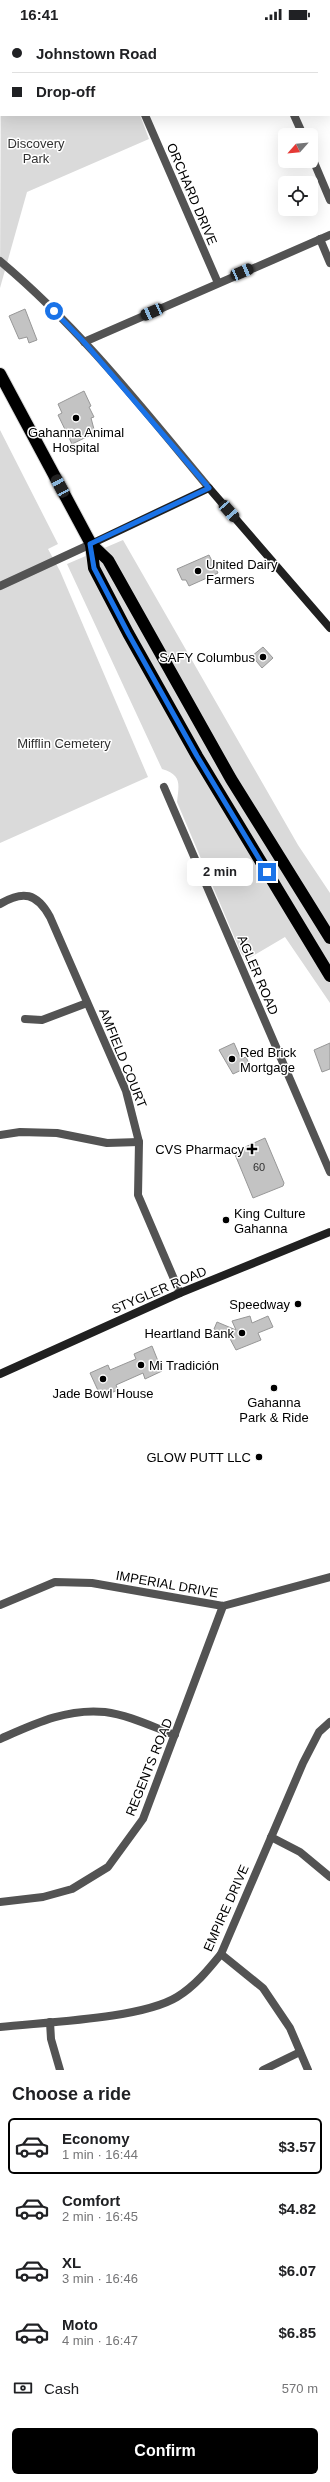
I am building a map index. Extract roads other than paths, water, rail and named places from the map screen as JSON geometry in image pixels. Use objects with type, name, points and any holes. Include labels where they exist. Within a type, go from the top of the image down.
[{"type":"highway","points":[[0,374],[90,544],[94,568],[128,633],[197,756],[330,976]]},
{"type":"highway","points":[[90,544],[108,560],[202,731],[330,938]]},
{"type":"main road","points":[[90,544],[209,488],[330,628]]},
{"type":"main road","name":"STYGLER ROAD","points":[[0,1374],[180,1294],[330,1232]]},
{"type":"street","name":"ORCHARD DRIVE","points":[[145,116],[218,283]]},
{"type":"street","points":[[294,116],[299,128]]},
{"type":"street","points":[[316,168],[330,200]]},
{"type":"street","points":[[84,342],[330,235]]},
{"type":"street","points":[[320,239],[330,264]]},
{"type":"street","points":[[0,261],[27,284],[84,342],[209,488]]},
{"type":"street","points":[[0,586],[90,544]]},
{"type":"street","name":"AGLER ROAD","points":[[164,787],[330,1172]]},
{"type":"street","name":"AMFIELD COURT","points":[[0,904],[13,896],[28,896],[42,903],[126,1091],[139,1142],[138,1195],[180,1294]]},
{"type":"street","points":[[25,1019],[42,1020],[87,1003]]},
{"type":"street","points":[[0,1135],[20,1132],[57,1133],[107,1143],[139,1142]]},
{"type":"street","name":"IMPERIAL DRIVE","points":[[0,1605],[55,1582],[92,1583],[223,1606],[330,1577]]},
{"type":"street","name":"REGENTS ROAD","points":[[0,1902],[43,1897],[72,1889],[108,1867],[144,1819],[223,1606]]},
{"type":"street","points":[[0,1739],[44,1720],[73,1712],[106,1712],[175,1735]]},
{"type":"street","name":"EMPIRE DRIVE","points":[[0,2027],[147,2009],[177,1997],[204,1976],[221,1954],[303,1763],[319,1732],[330,1722]]},
{"type":"street","points":[[271,1836],[300,1852],[330,1877]]},
{"type":"street","points":[[221,1954],[263,1988],[290,2028],[308,2070]]},
{"type":"street","points":[[50,2022],[51,2039],[60,2070]]},
{"type":"street","points":[[263,2070],[300,2052]]},
{"type":"place","name":"Gahanna Animal Hospital","points":[[76,418]]},
{"type":"place","name":"United Dairy Farmers","points":[[198,571]]},
{"type":"place","name":"SAFY Columbus","points":[[263,657]]},
{"type":"place","name":"Red Brick Mortgage","points":[[232,1059]]},
{"type":"place","name":"CVS Pharmacy","points":[[252,1149]]},
{"type":"place","name":"King Culture Gahanna","points":[[226,1220]]},
{"type":"place","name":"Speedway","points":[[298,1304]]},
{"type":"place","name":"Heartland Bank","points":[[242,1333]]},
{"type":"place","name":"Mi Tradición","points":[[141,1365]]},
{"type":"place","name":"Jade Bowl House","points":[[103,1379]]},
{"type":"place","name":"Gahanna Park & Ride","points":[[274,1388]]},
{"type":"place","name":"GLOW PUTT LLC","points":[[259,1457]]},
{"type":"park label","name":"Discovery Park","points":[[36,150]]},
{"type":"park label","name":"Mifflin Cemetery","points":[[64,743]]}]
